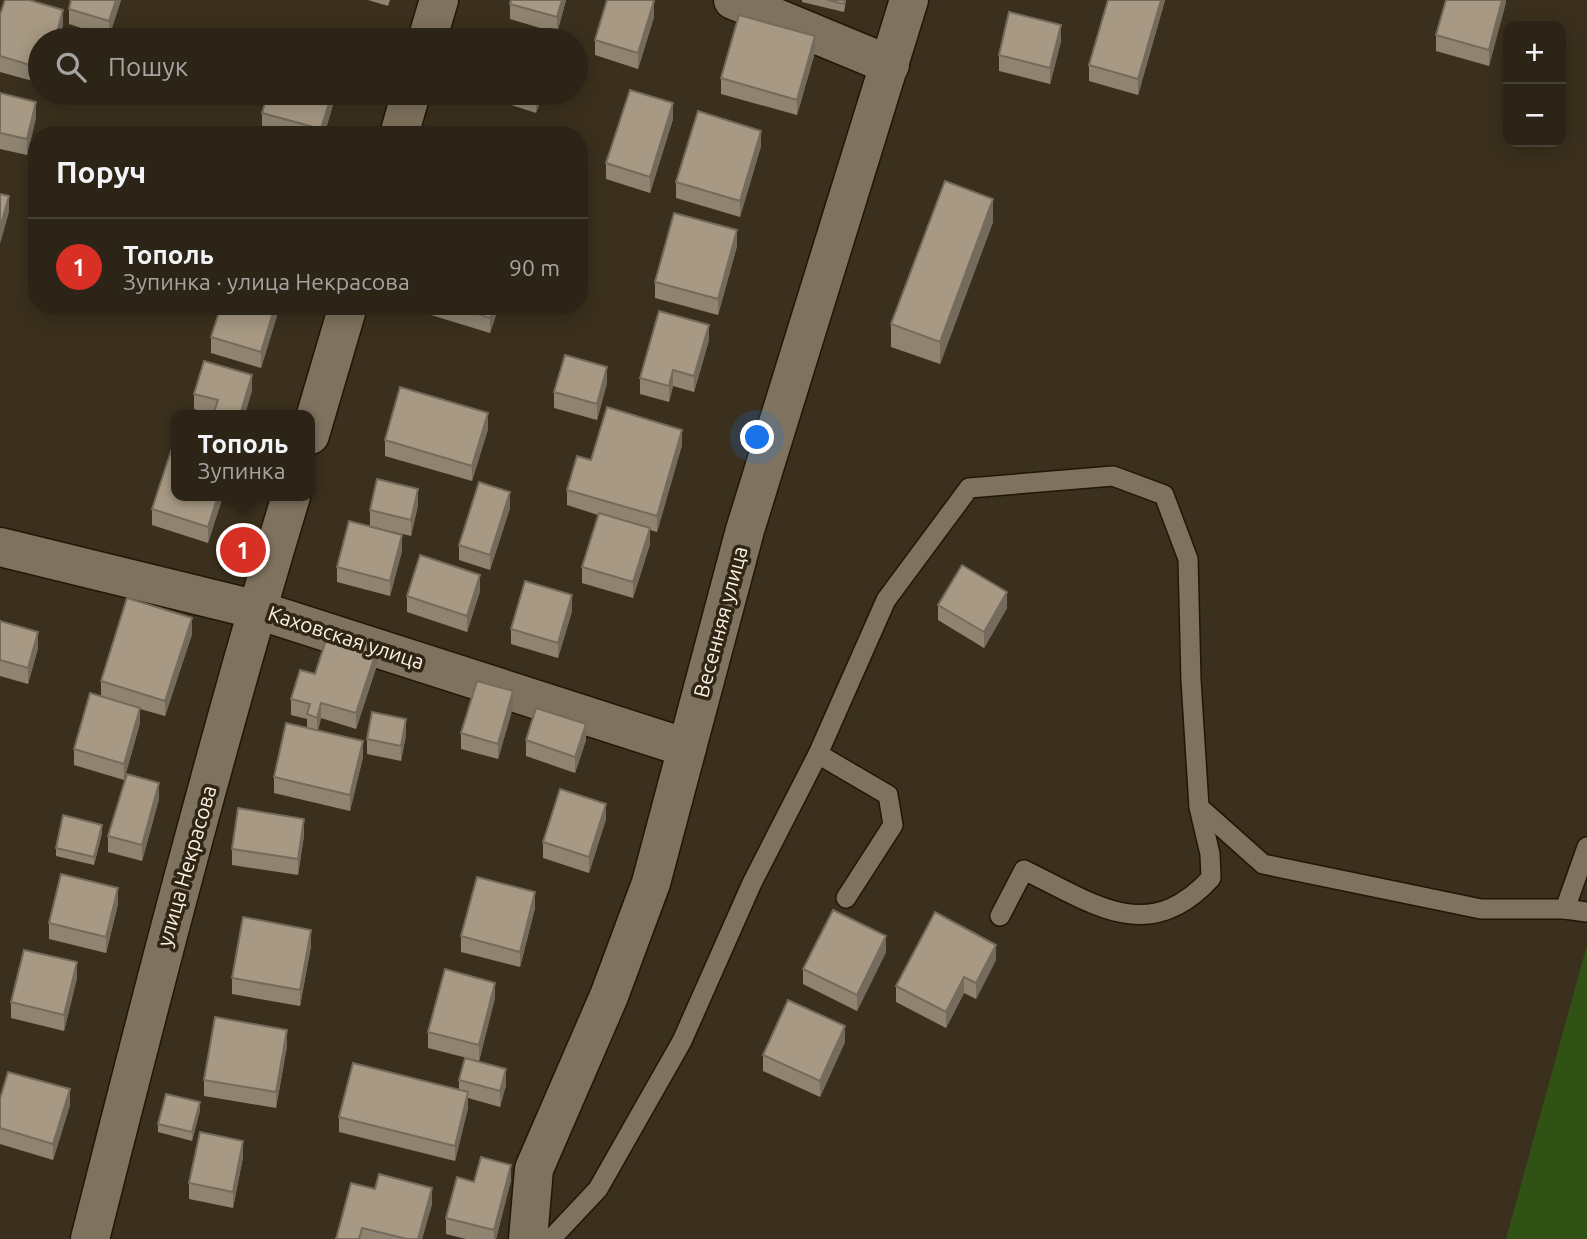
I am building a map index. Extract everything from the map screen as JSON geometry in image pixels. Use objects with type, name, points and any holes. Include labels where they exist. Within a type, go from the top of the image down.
[{"type":"street","points":[[431,28],[439,0]]},
{"type":"street","points":[[733,0],[890,65]]},
{"type":"street","name":"Весенняя улица","points":[[528,1239],[534,1169],[609,996],[651,883],[745,530],[909,0]]},
{"type":"street","points":[[402,126],[408,105]]},
{"type":"street","points":[[315,418],[345,315]]},
{"type":"street","name":"улица Некрасова","points":[[90,1239],[157,972],[290,501]]},
{"type":"street","name":"Каховская улица","points":[[0,547],[258,610],[687,748]]},
{"type":"lane","points":[[551,1239],[598,1189],[682,1041],[752,883],[818,754],[886,600],[970,488],[1113,476],[1164,495],[1188,559],[1191,680],[1199,807],[1210,854],[1211,878],[1197,893],[1180,904],[1151,916],[1103,909],[1024,870],[1000,916]]},
{"type":"lane","points":[[818,754],[888,796],[893,825],[846,898]]},
{"type":"lane","points":[[1199,807],[1263,864],[1481,909],[1565,909],[1587,912]]},
{"type":"lane","points":[[1565,909],[1587,847]]},
{"type":"green space","points":[[1587,945],[1587,1239],[1506,1239]]},
{"type":"building","points":[[5,0],[29,0],[63,10],[58,28],[28,28],[28,64],[0,56],[0,15]]},
{"type":"building","points":[[71,0],[116,0],[109,21],[69,9]]},
{"type":"building","points":[[511,0],[562,0],[557,17],[510,4]]},
{"type":"building","points":[[607,0],[654,1],[638,53],[595,40]]},
{"type":"building","points":[[828,0],[845,0],[844,4]]},
{"type":"building","points":[[1108,0],[1161,0],[1138,79],[1089,65]]},
{"type":"building","points":[[1446,0],[1502,0],[1489,50],[1436,35]]},
{"type":"building","points":[[1009,12],[1061,25],[1050,68],[999,55]]},
{"type":"building","points":[[739,15],[815,36],[797,100],[721,78]]},
{"type":"building","points":[[630,90],[673,103],[650,177],[606,163]]},
{"type":"building","points":[[0,93],[28,100],[28,105],[35,105],[28,126],[27,139],[0,133]]},
{"type":"building","points":[[264,105],[328,105],[322,126],[310,126],[262,113]]},
{"type":"building","points":[[698,111],[761,131],[740,201],[676,182]]},
{"type":"building","points":[[945,181],[993,199],[940,342],[891,324]]},
{"type":"building","points":[[0,194],[9,196],[0,228]]},
{"type":"building","points":[[674,213],[737,230],[718,299],[655,282]]},
{"type":"building","points":[[659,311],[709,325],[694,376],[673,370],[669,386],[640,378]]},
{"type":"building","points":[[218,315],[272,315],[261,352],[211,337]]},
{"type":"building","points":[[565,355],[607,367],[597,404],[554,392]]},
{"type":"building","points":[[204,361],[252,375],[242,410],[215,410],[218,400],[194,394]]},
{"type":"building","points":[[400,387],[488,413],[472,466],[385,440]]},
{"type":"building","points":[[607,407],[682,430],[657,516],[567,490],[577,456],[591,460]]},
{"type":"building","points":[[171,451],[171,501],[216,501],[208,527],[152,509]]},
{"type":"building","points":[[377,479],[418,489],[411,520],[370,510]]},
{"type":"building","points":[[479,482],[510,492],[490,555],[459,545]]},
{"type":"building","points":[[599,513],[650,528],[633,582],[582,567]]},
{"type":"building","points":[[349,521],[402,535],[390,581],[337,567]]},
{"type":"building","points":[[420,555],[480,575],[467,616],[407,596]]},
{"type":"building","points":[[962,565],[1007,592],[984,632],[938,605]]},
{"type":"building","points":[[525,581],[572,595],[558,643],[511,629]]},
{"type":"building","points":[[127,598],[192,618],[165,701],[101,681]]},
{"type":"building","points":[[0,621],[38,632],[28,668],[0,660]]},
{"type":"building","points":[[354,636],[379,643],[356,713],[321,703],[317,718],[307,714],[310,704],[291,699],[300,670],[315,674],[327,637],[350,645]]},
{"type":"building","points":[[477,681],[513,691],[498,744],[461,733]]},
{"type":"building","points":[[90,693],[140,708],[124,764],[74,749]]},
{"type":"building","points":[[536,708],[586,724],[575,757],[526,740]]},
{"type":"building","points":[[372,712],[406,719],[401,746],[367,739]]},
{"type":"building","points":[[286,723],[363,741],[350,795],[274,777]]},
{"type":"building","points":[[127,774],[159,783],[142,845],[108,836]]},
{"type":"building","points":[[560,789],[606,804],[589,857],[543,842]]},
{"type":"building","points":[[238,808],[304,819],[298,859],[232,849]]},
{"type":"building","points":[[63,815],[102,825],[94,857],[56,848]]},
{"type":"building","points":[[61,874],[118,888],[106,937],[49,923]]},
{"type":"building","points":[[477,877],[535,892],[520,952],[461,936]]},
{"type":"building","points":[[833,910],[886,936],[857,995],[803,969]]},
{"type":"building","points":[[935,912],[996,945],[976,983],[964,977],[946,1012],[896,986]]},
{"type":"building","points":[[243,917],[311,930],[300,990],[232,978]]},
{"type":"building","points":[[24,950],[77,962],[64,1015],[11,1002]]},
{"type":"building","points":[[445,969],[495,983],[479,1045],[428,1032]]},
{"type":"building","points":[[788,1000],[845,1026],[820,1081],[763,1055]]},
{"type":"building","points":[[215,1017],[287,1030],[276,1092],[204,1080]]},
{"type":"building","points":[[465,1058],[506,1069],[500,1091],[459,1080]]},
{"type":"building","points":[[353,1063],[468,1092],[455,1146],[339,1117]]},
{"type":"building","points":[[8,1072],[70,1089],[53,1144],[0,1128],[0,1099]]},
{"type":"building","points":[[166,1094],[200,1102],[192,1132],[158,1124]]},
{"type":"building","points":[[200,1132],[243,1141],[233,1192],[189,1183]]},
{"type":"building","points":[[481,1157],[511,1165],[494,1230],[446,1218],[457,1177],[474,1182]]},
{"type":"building","points":[[379,1174],[432,1188],[418,1239],[407,1239],[362,1228],[359,1239],[336,1239],[351,1183],[375,1189]]},
{"type":"place","name":"Тополь","points":[[243,550]]}]
